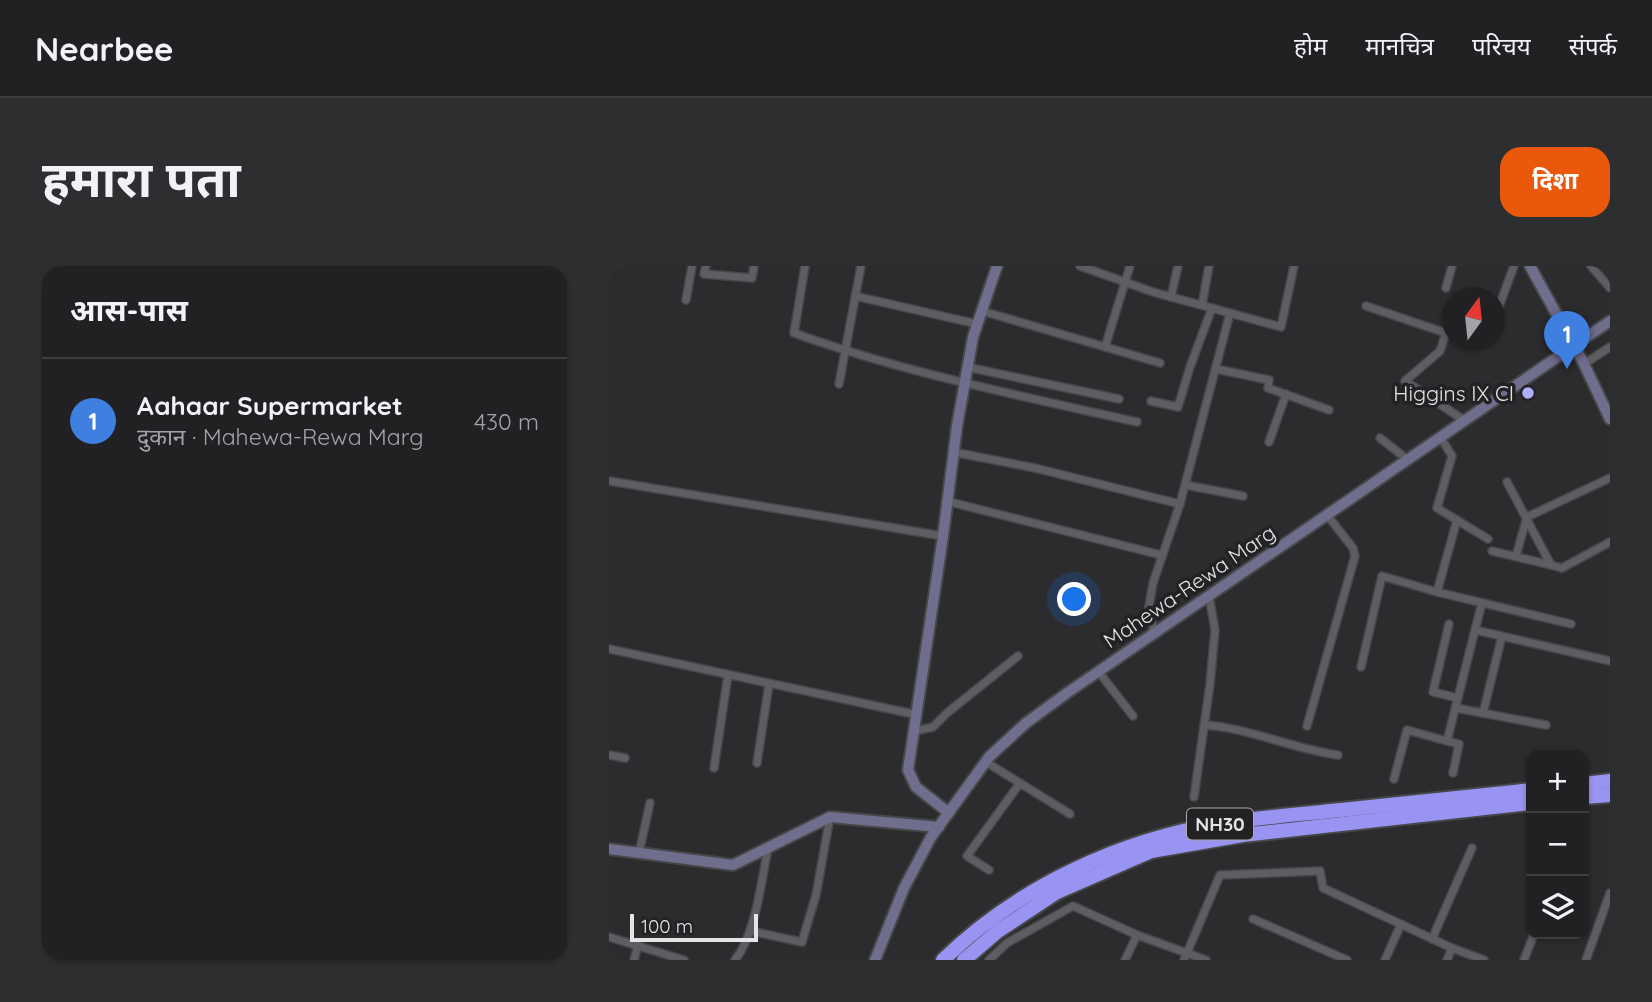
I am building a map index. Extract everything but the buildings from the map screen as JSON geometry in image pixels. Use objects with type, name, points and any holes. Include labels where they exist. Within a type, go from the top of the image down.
[{"type":"highway","points":[[1589,783],[1610,781]]},
{"type":"highway","name":"NH30","points":[[943,960],[969,934],[1007,906],[1056,878],[1107,856],[1162,837],[1224,823],[1526,791]]},
{"type":"highway","points":[[1589,796],[1610,794]]},
{"type":"highway","name":"NH30","points":[[964,960],[998,931],[1057,892],[1151,851],[1243,835],[1526,804]]},
{"type":"street","points":[[686,300],[692,266]]},
{"type":"street","points":[[706,266],[704,274],[752,278],[754,266]]},
{"type":"street","points":[[805,266],[794,333],[845,351],[964,383],[1137,422]]},
{"type":"street","points":[[839,384],[861,266]]},
{"type":"street","points":[[949,813],[916,787],[908,770],[964,383],[978,324],[997,266]]},
{"type":"street","points":[[1080,266],[1171,297],[1281,327],[1294,266]]},
{"type":"street","points":[[1105,346],[1130,266]]},
{"type":"street","points":[[1171,297],[1178,266]]},
{"type":"street","points":[[1202,305],[1209,266]]},
{"type":"street","points":[[1446,287],[1452,266]]},
{"type":"street","points":[[1505,290],[1514,266]]},
{"type":"street","points":[[1530,266],[1584,364],[1610,419]]},
{"type":"street","points":[[1591,266],[1610,288]]},
{"type":"street","points":[[855,296],[978,324]]},
{"type":"street","points":[[1366,306],[1446,333],[1440,351],[1405,381],[1465,421]]},
{"type":"street","points":[[1151,401],[1178,407],[1189,367],[1212,308]]},
{"type":"street","points":[[982,312],[1160,363]]},
{"type":"street","points":[[1154,633],[1149,606],[1153,583],[1186,485],[1230,313]]},
{"type":"street","name":"Mahewa-Rewa Marg","points":[[875,960],[904,888],[939,827],[986,762],[1026,723],[1610,321]]},
{"type":"street","points":[[1584,364],[1610,346]]},
{"type":"street","points":[[967,367],[1119,399]]},
{"type":"street","points":[[1216,369],[1269,380],[1268,388],[1329,410]]},
{"type":"street","points":[[1269,442],[1286,394]]},
{"type":"street","points":[[1380,438],[1408,460]]},
{"type":"street","points":[[1441,438],[1452,456],[1437,508],[1488,540]]},
{"type":"street","points":[[953,452],[1035,468],[1180,504]]},
{"type":"street","points":[[1515,556],[1527,517],[1610,478]]},
{"type":"street","points":[[609,481],[943,536]]},
{"type":"street","points":[[1507,482],[1551,565]]},
{"type":"street","points":[[1186,485],[1243,496]]},
{"type":"street","points":[[946,501],[1161,555]]},
{"type":"street","points":[[1307,726],[1355,556],[1353,548],[1327,515]]},
{"type":"street","points":[[1437,592],[1457,520]]},
{"type":"street","points":[[1492,551],[1562,568],[1610,542]]},
{"type":"street","points":[[1361,667],[1382,576],[1571,624]]},
{"type":"street","points":[[1194,797],[1215,630],[1209,596]]},
{"type":"street","points":[[1447,741],[1482,603]]},
{"type":"street","points":[[1449,624],[1433,692],[1458,698]]},
{"type":"street","points":[[1475,630],[1610,661]]},
{"type":"street","points":[[1483,713],[1502,636]]},
{"type":"street","points":[[609,649],[918,715]]},
{"type":"street","points":[[915,731],[933,727],[1018,656]]},
{"type":"street","points":[[1098,671],[1133,716]]},
{"type":"street","points":[[715,768],[728,675]]},
{"type":"street","points":[[757,763],[769,684]]},
{"type":"street","points":[[1456,708],[1546,725]]},
{"type":"street","points":[[1204,725],[1229,727],[1316,752],[1338,755]]},
{"type":"street","points":[[1394,779],[1407,730],[1459,744],[1453,773]]},
{"type":"street","points":[[609,755],[625,758]]},
{"type":"street","points":[[986,762],[1070,814]]},
{"type":"street","points":[[989,870],[967,856],[1020,783]]},
{"type":"street","points":[[639,853],[650,803]]},
{"type":"street","points":[[609,849],[733,865],[830,817],[939,827]]},
{"type":"street","points":[[750,931],[803,942],[816,895],[830,817]]},
{"type":"street","points":[[1432,939],[1472,848]]},
{"type":"street","points":[[735,960],[741,953],[750,931],[768,849]]},
{"type":"street","points":[[1184,960],[1220,875],[1320,870],[1323,888],[1483,960]]},
{"type":"street","points":[[1586,960],[1610,893]]},
{"type":"street","points":[[989,960],[1007,943],[1073,906],[1137,935],[1206,960]]},
{"type":"street","points":[[1253,919],[1347,960]]},
{"type":"street","points":[[1385,960],[1401,924]]},
{"type":"street","points":[[1125,960],[1137,935]]},
{"type":"street","points":[[609,937],[684,960]]},
{"type":"street","points":[[1524,960],[1532,939]]},
{"type":"street","points":[[634,960],[638,945]]},
{"type":"street","points":[[1447,960],[1452,948]]},
{"type":"place","name":"Aahaar Supermarket","points":[[1567,369]]},
{"type":"place","name":"Higgins IX CI","points":[[1528,393]]}]
